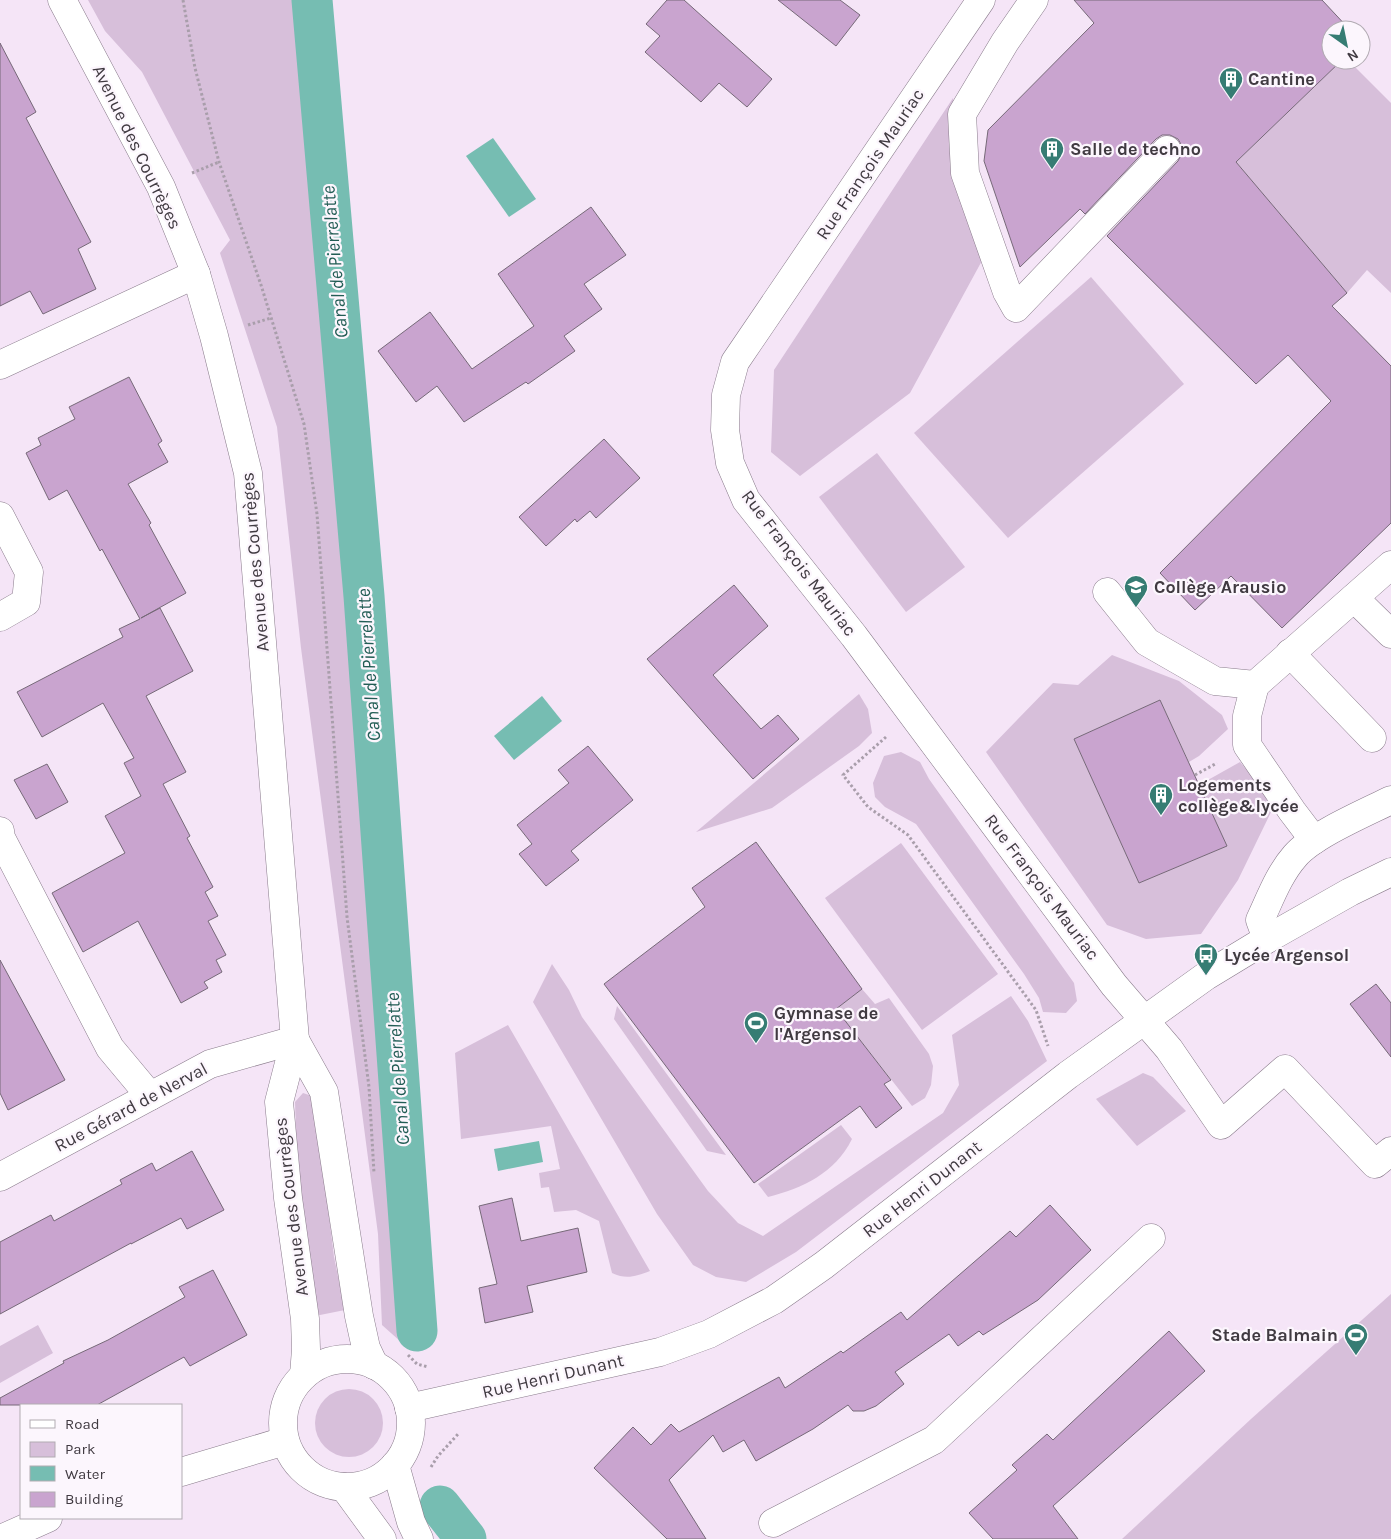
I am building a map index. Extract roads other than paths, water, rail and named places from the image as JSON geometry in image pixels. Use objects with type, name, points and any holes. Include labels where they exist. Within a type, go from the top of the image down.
[{"type":"street","name":"Avenue des Courrèges","points":[[62,0],[161,187],[196,274],[214,336],[248,473],[295,1040],[279,1102],[288,1198],[305,1319],[306,1349],[304,1376]]},
{"type":"street","name":"Rue François Mauriac","points":[[981,0],[735,362],[726,395],[725,430],[730,463],[746,500],[854,636],[1114,984],[1170,1049],[1221,1125],[1285,1069],[1375,1164],[1391,1150]]},
{"type":"street","points":[[1034,0],[1005,42],[962,114],[965,173],[1007,292],[1016,308],[1167,150]]},
{"type":"street","points":[[0,365],[196,274]]},
{"type":"street","points":[[0,516],[29,572],[26,602],[0,617]]},
{"type":"street","points":[[1314,840],[1292,811],[1248,745],[1247,716],[1255,685],[1391,565]]},
{"type":"street","points":[[1107,592],[1147,642],[1215,682],[1255,685]]},
{"type":"street","points":[[1354,598],[1391,634]]},
{"type":"street","points":[[1290,653],[1372,738]]},
{"type":"street","points":[[1266,939],[1260,920],[1276,886],[1295,855],[1314,840],[1391,800]]},
{"type":"street","points":[[0,831],[1,838],[110,1048],[150,1096]]},
{"type":"street","name":"Rue Henri Dunant","points":[[410,1408],[660,1352],[709,1334],[766,1304],[824,1265],[1068,1075],[1206,976],[1266,939],[1350,892],[1391,872]]},
{"type":"street","name":"Avenue des Courrèges","points":[[295,1040],[324,1092],[359,1316],[366,1348],[374,1364]]},
{"type":"street","name":"Rue Gérard de Nerval","points":[[0,1177],[210,1064],[295,1040]]},
{"type":"street","points":[[773,1523],[934,1440],[1151,1238]]},
{"type":"street","points":[[337,1359],[357,1359],[374,1364],[387,1372],[397,1382],[410,1408],[411,1425],[409,1441],[396,1465],[381,1478],[363,1485],[344,1487],[324,1483],[307,1474],[293,1459],[285,1441],[282,1417],[289,1394],[304,1376],[319,1365],[337,1359]]},
{"type":"street","points":[[182,1472],[285,1441]]},
{"type":"street","points":[[396,1465],[411,1522],[419,1539]]},
{"type":"street","points":[[344,1487],[382,1539]]},
{"type":"street","points":[[1,1539],[47,1526]]},
{"type":"water","points":[[493,138],[536,199],[509,217],[466,156]]},
{"type":"water","points":[[542,696],[562,721],[514,760],[494,736]]},
{"type":"water","points":[[539,1141],[543,1162],[498,1171],[494,1149]]},
{"type":"waterway","name":"Canal de Pierrelatte","points":[[312,0],[364,596],[417,1331]]},
{"type":"waterway","name":"Canal de Pierrelatte","points":[[440,1506],[466,1539]]},
{"type":"place","name":"Cantine","points":[[1231,100]]},
{"type":"place","name":"Salle de techno","points":[[1052,170]]},
{"type":"place","name":"Collège Arausio","points":[[1136,608]]},
{"type":"place","name":"Logements collège&lycée","points":[[1161,816]]},
{"type":"place","name":"Lycée Argensol","points":[[1206,976]]},
{"type":"place","name":"Gymnase de l'Argensol","points":[[756,1044]]},
{"type":"place","name":"Stade Balmain","points":[[1356,1356]]}]
